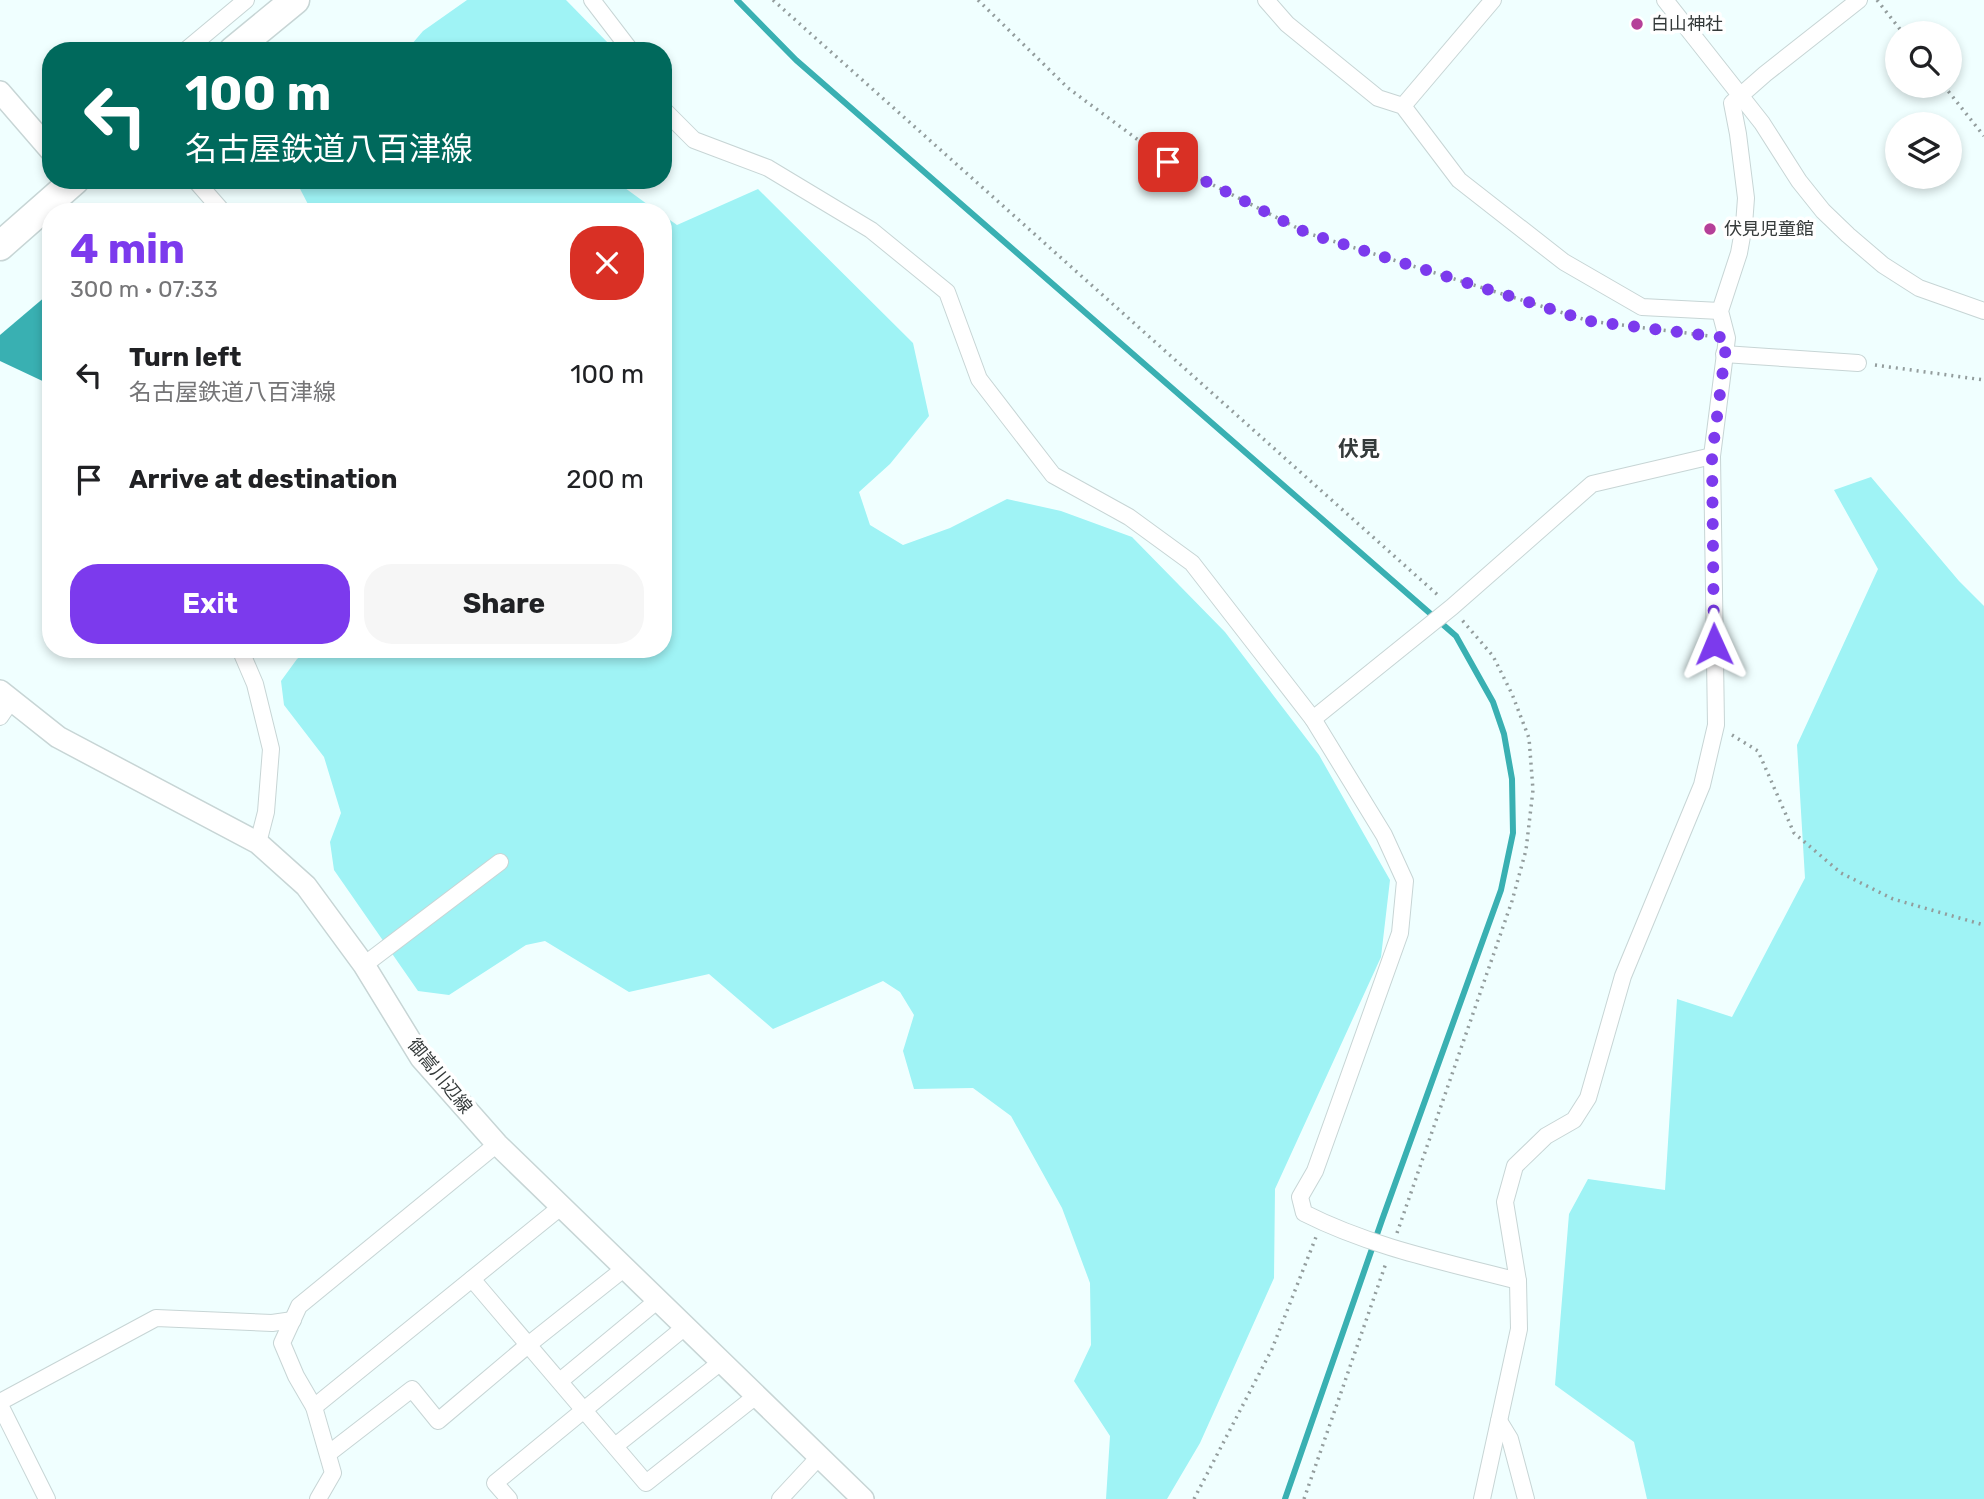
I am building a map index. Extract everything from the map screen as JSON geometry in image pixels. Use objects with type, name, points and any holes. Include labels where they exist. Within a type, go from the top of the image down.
[{"type":"highway","points":[[244,42],[295,0]]},
{"type":"highway","points":[[49,203],[65,189]]},
{"type":"highway","points":[[0,246],[42,209]]},
{"type":"main road","points":[[0,92],[42,141]]},
{"type":"main road","name":"御嵩川辺線","points":[[4,703],[58,737],[258,843],[306,886],[364,965],[421,1058],[497,1144],[863,1499]]},
{"type":"street","points":[[196,42],[246,0]]},
{"type":"street","points":[[592,0],[624,42]]},
{"type":"street","points":[[1266,0],[1287,24],[1378,98],[1403,106],[1459,180],[1564,262],[1643,307],[1720,311]]},
{"type":"street","points":[[1403,106],[1493,0]]},
{"type":"street","points":[[1665,0],[1741,94],[1823,211],[1883,265],[1920,288],[1984,311]]},
{"type":"street","points":[[1482,1499],[1519,1329],[1518,1281],[1505,1202],[1515,1166],[1546,1136],[1574,1121],[1588,1098],[1623,976],[1702,785],[1716,725],[1712,456],[1725,346],[1720,311],[1739,253],[1745,225],[1746,198],[1732,103],[1859,0]]},
{"type":"street","points":[[672,118],[694,140],[768,168],[871,230],[947,292],[979,379],[1053,475],[1129,517],[1192,563],[1313,719],[1384,835],[1405,881],[1400,933],[1315,1171],[1300,1197],[1304,1213],[1391,1248],[1518,1281]]},
{"type":"street","points":[[203,189],[215,203]]},
{"type":"street","points":[[1725,346],[1858,363]]},
{"type":"street","points":[[1313,719],[1452,607],[1592,484],[1712,456]]},
{"type":"street","points":[[244,658],[255,684],[271,750],[266,812],[258,843]]},
{"type":"street","points":[[364,965],[500,862]]},
{"type":"street","points":[[318,1499],[333,1473],[314,1407],[296,1376],[282,1343],[299,1306],[497,1144]]},
{"type":"street","points":[[314,1407],[562,1206]]},
{"type":"street","points":[[328,1454],[412,1389],[438,1421],[625,1268]]},
{"type":"street","points":[[472,1279],[646,1483],[756,1396]]},
{"type":"street","points":[[559,1381],[658,1300]]},
{"type":"street","points":[[47,1499],[0,1403],[156,1318],[272,1322],[293,1320]]},
{"type":"street","points":[[509,1499],[495,1483],[685,1327]]},
{"type":"street","points":[[615,1446],[721,1362]]},
{"type":"street","points":[[1499,1421],[1510,1439],[1526,1499]]},
{"type":"street","points":[[780,1499],[819,1457]]},
{"type":"path","points":[[773,0],[1452,607],[1493,656],[1512,694],[1529,738],[1533,790],[1527,849],[1512,901],[1304,1499]]},
{"type":"path","points":[[978,0],[1068,88],[1168,162],[1307,233],[1589,321],[1725,346]]},
{"type":"path","points":[[1877,0],[1894,21]]},
{"type":"path","points":[[1954,98],[1984,136]]},
{"type":"path","points":[[1858,363],[1984,380]]},
{"type":"path","points":[[1716,725],[1758,751],[1794,833],[1841,873],[1893,899],[1984,925]]},
{"type":"path","points":[[1194,1499],[1272,1349],[1322,1222]]},
{"type":"shaded area","points":[[467,0],[566,0],[607,42],[414,42],[423,31]]},
{"type":"shaded area","points":[[300,189],[626,189],[646,203],[307,203]]},
{"type":"shaded area","points":[[758,189],[913,343],[929,416],[890,464],[859,492],[870,525],[903,545],[950,528],[1007,499],[1061,511],[1132,537],[1225,632],[1319,755],[1390,880],[1381,957],[1275,1189],[1274,1278],[1200,1443],[1167,1499],[1106,1499],[1110,1436],[1074,1381],[1091,1345],[1090,1283],[1062,1208],[1011,1116],[973,1088],[914,1089],[903,1051],[914,1015],[900,992],[883,981],[773,1029],[709,974],[629,992],[545,941],[526,945],[449,995],[418,991],[334,870],[330,842],[341,813],[324,757],[284,705],[281,681],[298,658],[672,658],[672,221],[677,225]]},
{"type":"shaded area","points":[[42,299],[42,381],[0,361],[0,335]]},
{"type":"shaded area","points":[[1871,477],[1959,581],[1984,606],[1984,1499],[1647,1499],[1634,1442],[1555,1385],[1569,1214],[1588,1179],[1665,1190],[1677,999],[1732,1017],[1805,878],[1797,745],[1878,569],[1834,490]]},
{"type":"waterway","points":[[737,0],[796,60],[1456,636],[1493,702],[1504,734],[1512,779],[1513,833],[1501,890],[1285,1499]]},
{"type":"place","name":"白山神社","points":[[1637,24]]},
{"type":"place","name":"伏見児童館","points":[[1710,229]]},
{"type":"district","name":"伏見","points":[[1359,448]]},
{"type":"route","points":[[1168,162],[1307,233],[1589,321],[1727,338],[1712,456],[1714,644]]}]
